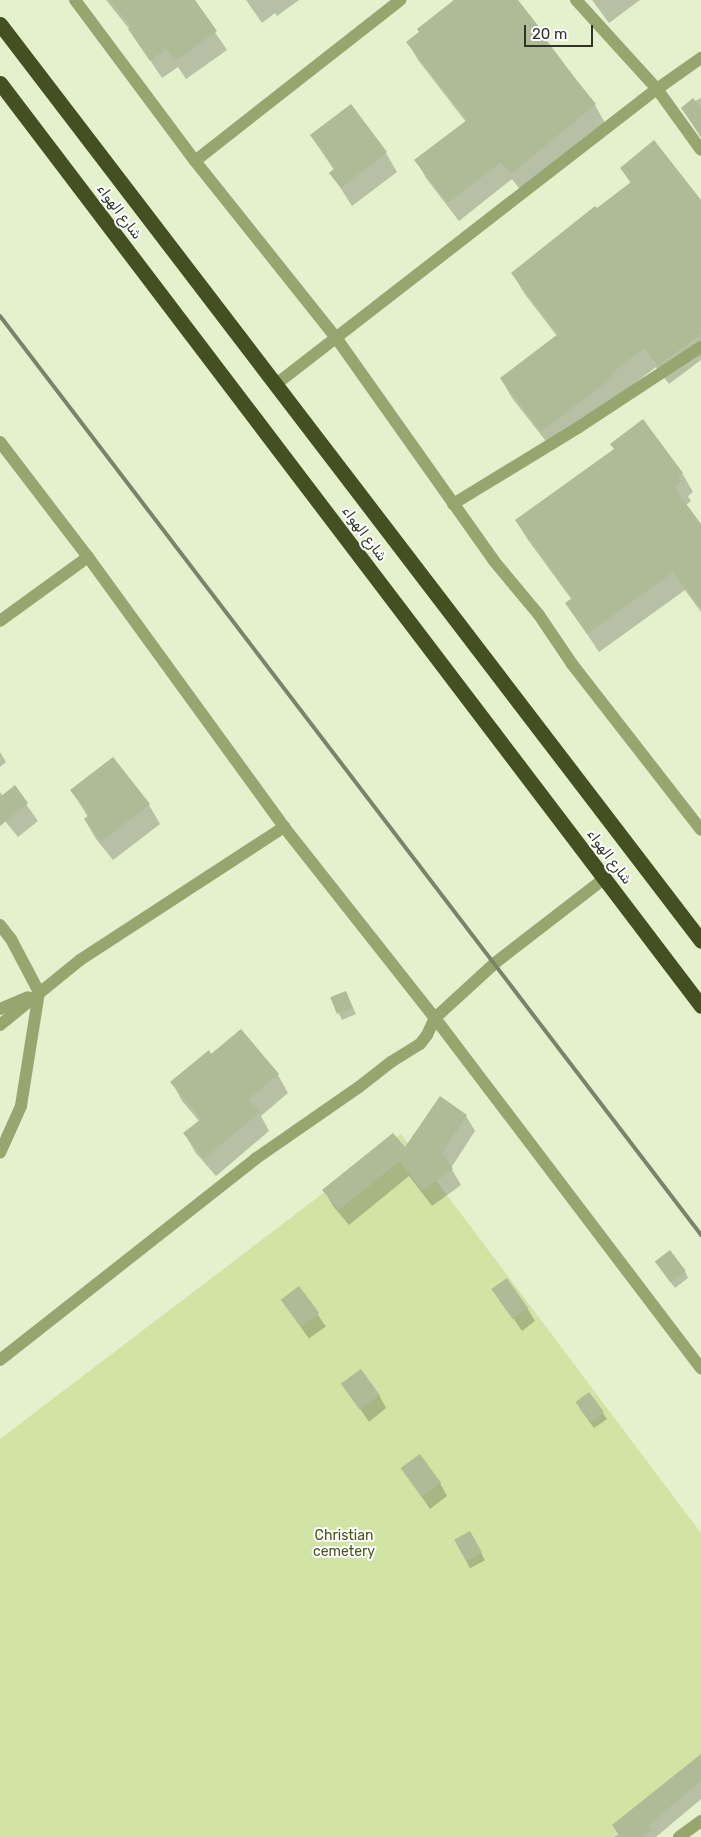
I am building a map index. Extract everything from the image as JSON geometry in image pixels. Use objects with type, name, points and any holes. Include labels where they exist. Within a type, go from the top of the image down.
[{"type":"highway","name":"شارع الهواء","points":[[0,24],[701,941]]},
{"type":"highway","name":"شارع الهواء","points":[[0,83],[701,1006]]},
{"type":"street","points":[[75,0],[195,161],[337,339],[494,561],[538,615],[578,672],[701,830]]},
{"type":"street","points":[[195,161],[400,0]]},
{"type":"street","points":[[576,0],[657,89],[701,150]]},
{"type":"street","points":[[276,385],[657,89],[701,58]]},
{"type":"street","points":[[453,504],[591,419],[701,348]]},
{"type":"street","points":[[0,442],[88,557],[284,827],[435,1018],[701,1368]]},
{"type":"street","points":[[0,621],[88,557]]},
{"type":"street","points":[[0,1025],[80,960],[284,827]]},
{"type":"street","points":[[0,1360],[254,1159],[359,1087],[391,1062],[420,1044],[427,1035],[435,1018],[510,950],[605,878]]},
{"type":"street","points":[[0,925],[11,939],[39,992],[21,1106],[0,1153]]},
{"type":"street","points":[[0,1009],[39,992]]},
{"type":"street","points":[[682,1836],[701,1821]]},
{"type":"green space","name":"Christian cemetery","points":[[401,1134],[701,1533],[701,1769],[612,1837],[0,1837],[0,1439]]},
{"type":"building","points":[[109,0],[195,0],[217,31],[175,61],[166,49],[150,61],[128,29],[132,27]]},
{"type":"building","points":[[454,0],[518,0],[543,32],[540,35],[596,104],[511,174],[501,162],[448,203],[414,160],[467,120],[406,42],[419,32],[417,29]]},
{"type":"building","points":[[693,98],[701,108],[701,136],[681,108]]},
{"type":"building","points":[[351,104],[387,152],[341,188],[329,173],[335,168],[310,135]]},
{"type":"building","points":[[654,140],[701,200],[701,334],[658,366],[644,348],[611,374],[613,377],[541,432],[500,378],[558,334],[511,273],[595,206],[597,208],[631,182],[620,168]]},
{"type":"building","points":[[643,419],[683,473],[678,476],[681,481],[674,487],[701,524],[701,609],[673,572],[587,634],[565,603],[572,598],[515,520],[614,449],[610,444]]},
{"type":"building","points":[[113,757],[150,804],[101,842],[84,819],[89,815],[70,790]]},
{"type":"building","points":[[15,785],[28,803],[0,826],[0,797]]},
{"type":"building","points":[[346,991],[353,1008],[337,1014],[330,997]]},
{"type":"building","points":[[241,1029],[279,1074],[249,1099],[260,1112],[204,1159],[183,1133],[201,1119],[170,1082],[209,1050],[211,1054]]},
{"type":"building","points":[[440,1096],[467,1115],[442,1153],[453,1169],[422,1191],[400,1161],[339,1210],[322,1190],[393,1133],[405,1147]]},
{"type":"building","points":[[670,1250],[686,1271],[670,1282],[655,1261]]},
{"type":"building","points":[[507,1278],[528,1308],[513,1319],[491,1289]]},
{"type":"building","points":[[299,1286],[319,1313],[301,1327],[281,1300]]},
{"type":"building","points":[[361,1369],[380,1395],[360,1410],[341,1384]]},
{"type":"building","points":[[589,1392],[604,1412],[590,1422],[575,1402]]},
{"type":"building","points":[[420,1454],[441,1483],[422,1497],[401,1468]]},
{"type":"building","points":[[470,1531],[482,1553],[466,1562],[454,1540]]},
{"type":"building","points":[[701,1754],[701,1781],[649,1825],[653,1830],[643,1837],[621,1837],[612,1825]]},
{"type":"railway","points":[[0,316],[701,1235]]}]
